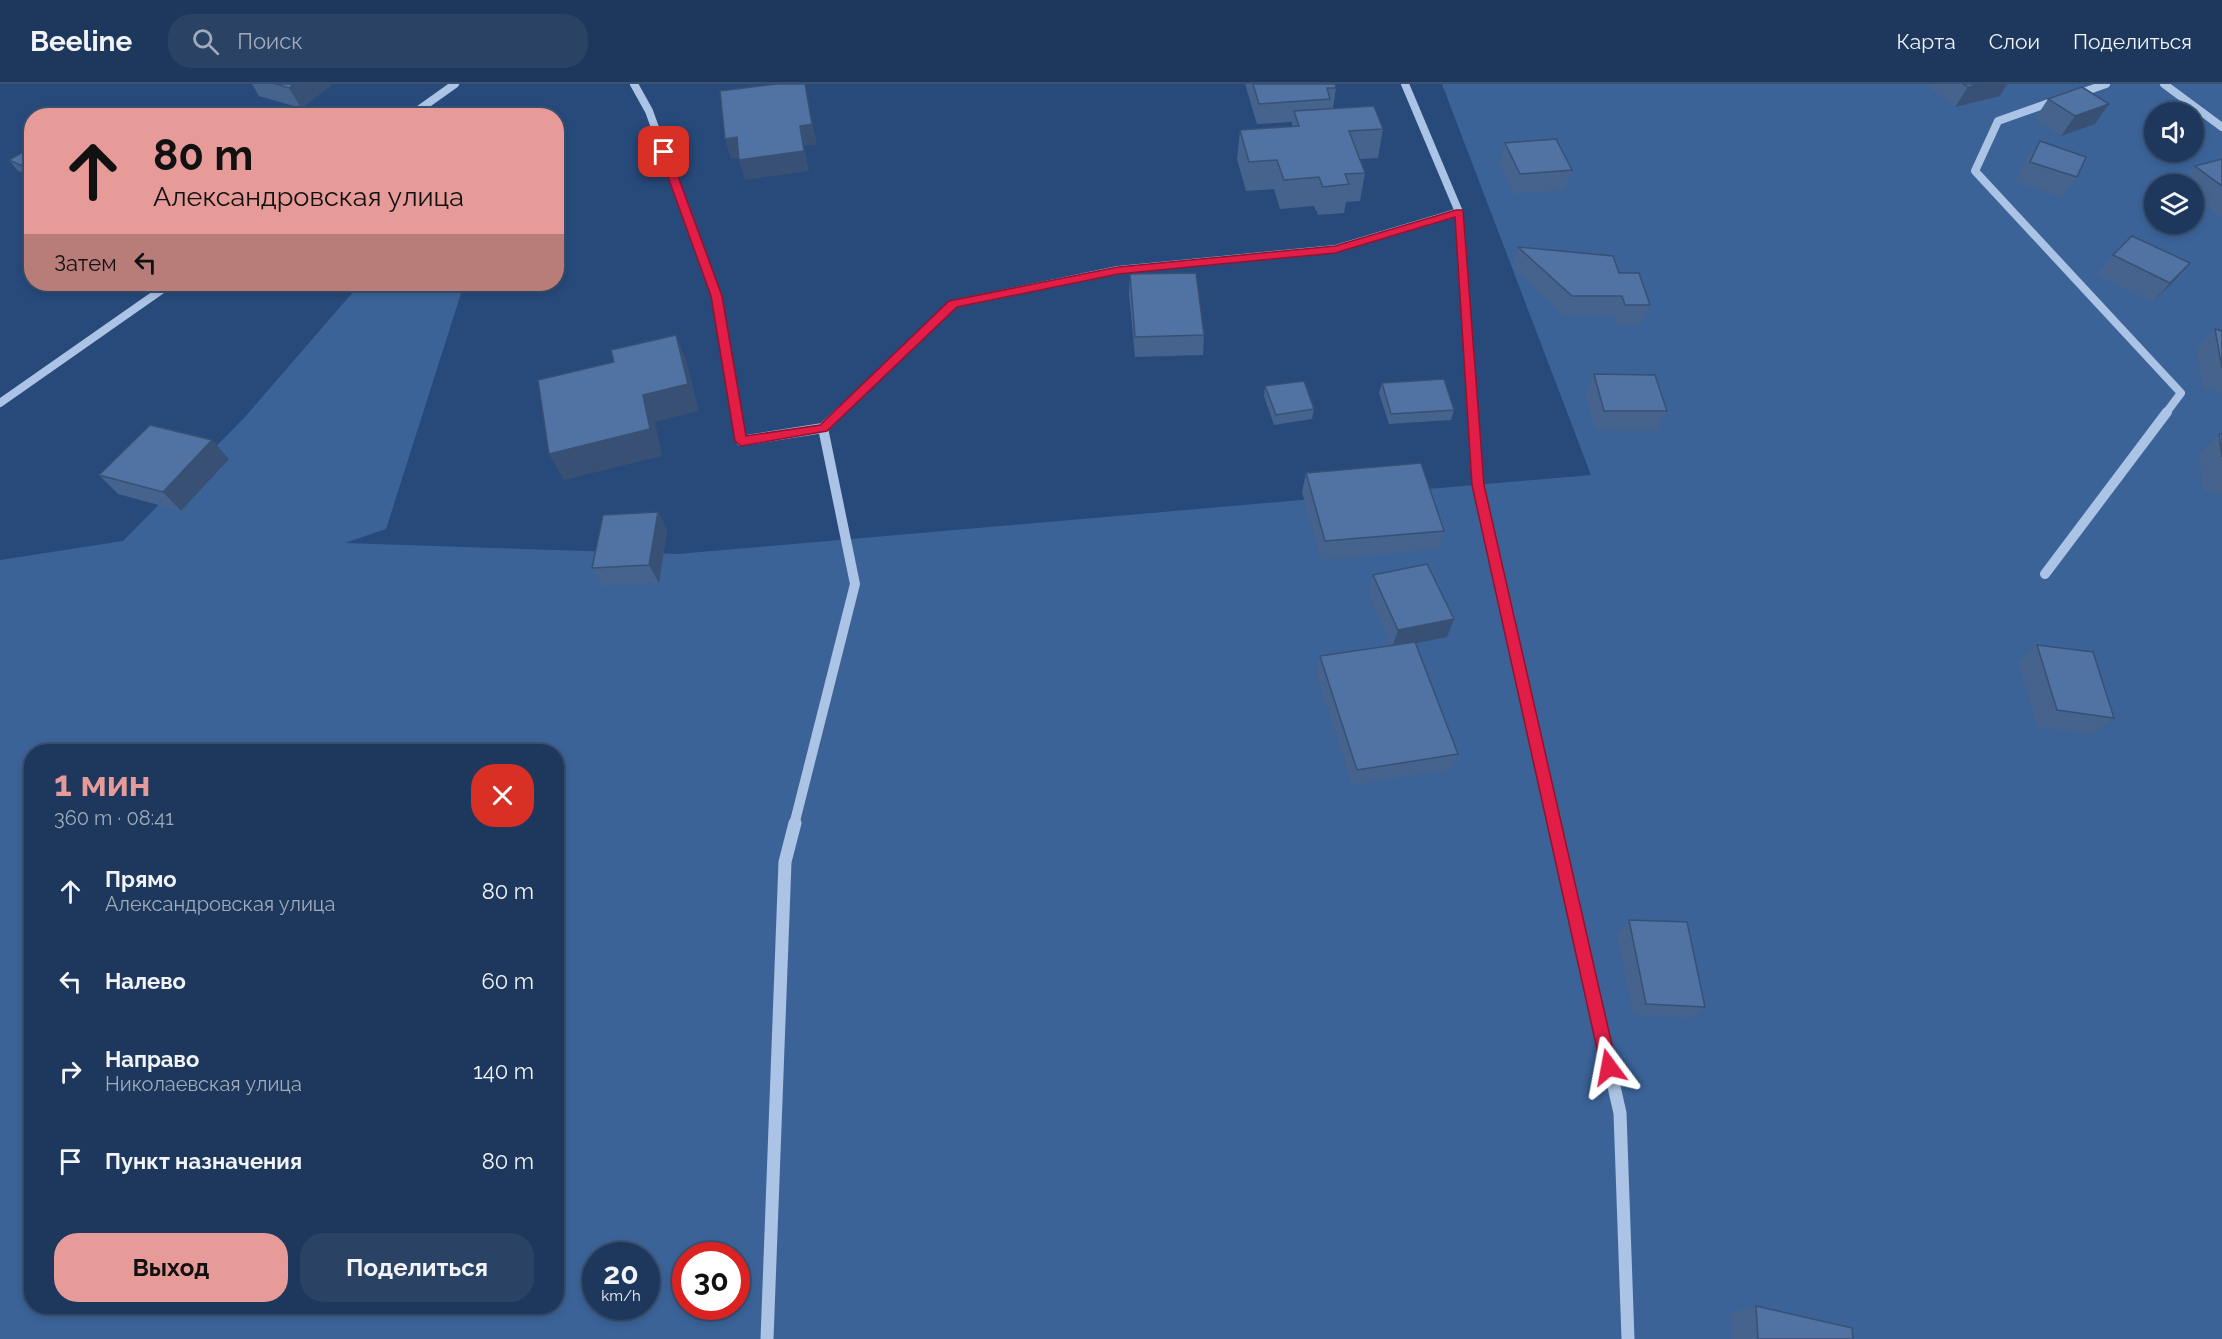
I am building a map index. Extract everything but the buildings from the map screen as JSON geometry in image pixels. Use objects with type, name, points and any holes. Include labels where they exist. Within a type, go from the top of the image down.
[{"type":"street","points":[[421,108],[455,84]]},
{"type":"street","points":[[634,84],[649,111],[716,296],[741,441],[823,428],[953,304],[1118,270],[1335,249],[1459,212]]},
{"type":"street","points":[[1405,84],[1459,212],[1478,485],[1620,1113],[1628,1339]]},
{"type":"street","points":[[2045,574],[2181,393],[1975,171],[1998,121],[2106,84]]},
{"type":"street","points":[[2164,84],[2222,127]]},
{"type":"street","points":[[0,403],[160,291]]},
{"type":"street","points":[[767,1339],[785,862],[855,584],[823,428]]},
{"type":"shaded area","points":[[1442,84],[2222,84],[2222,1339],[0,1339],[0,560],[123,541],[244,418],[354,291],[462,291],[386,529],[345,543],[677,554],[1591,475]]},
{"type":"route","points":[[664,152],[716,296],[741,441],[823,428],[953,304],[1118,270],[1335,249],[1459,212],[1478,485],[1609,1067]]}]
